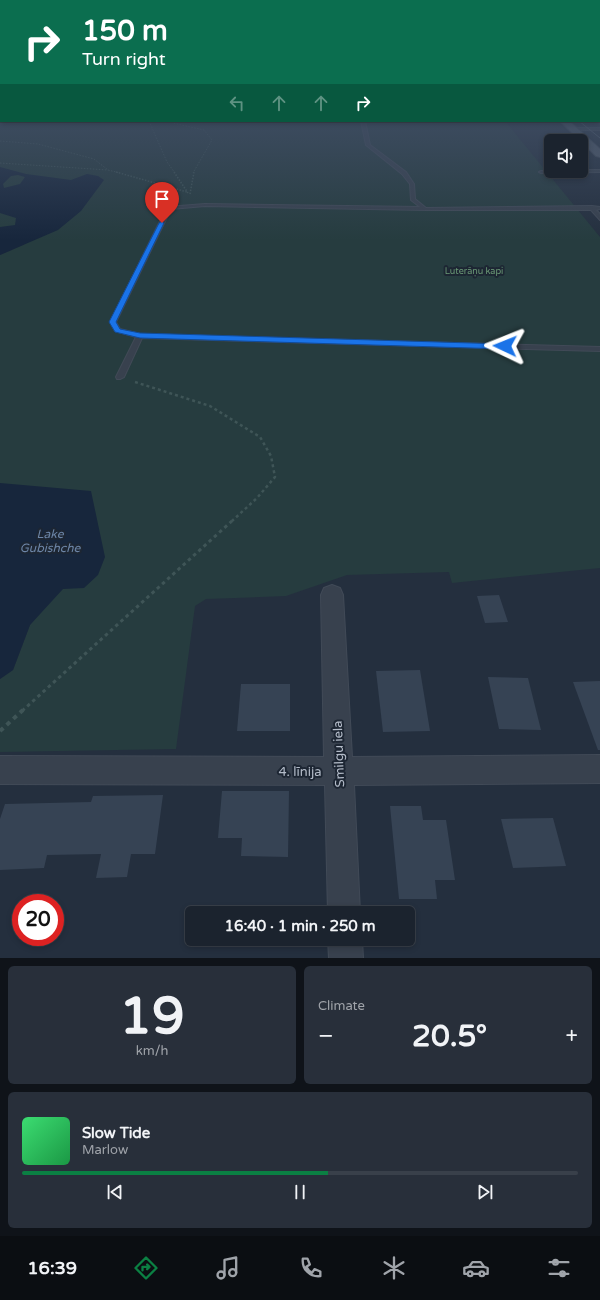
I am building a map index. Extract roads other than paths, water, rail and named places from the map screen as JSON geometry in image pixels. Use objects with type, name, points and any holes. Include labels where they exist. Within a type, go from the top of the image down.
[{"type":"street","name":"Smilgu iela","points":[[332,595],[344,906]]},
{"type":"street","name":"4. līnija","points":[[0,770],[338,771],[600,769]]},
{"type":"street","points":[[345,946],[346,958]]},
{"type":"lane","points":[[374,150],[404,173],[412,184],[413,200],[425,209]]},
{"type":"lane","points":[[592,171],[596,175]]},
{"type":"lane","points":[[540,172],[600,171]]},
{"type":"lane","points":[[600,208],[425,209],[205,205],[168,208],[113,322],[117,330],[140,336],[600,349]]},
{"type":"lane","points":[[592,207],[600,218]]},
{"type":"lane","points":[[120,377],[140,336]]},
{"type":"water","points":[[0,167],[26,174],[71,180],[87,174],[98,176],[104,180],[81,211],[58,230],[0,255],[0,227],[15,225],[16,218],[0,213]],"holes":[[[18,175],[25,177],[20,184],[4,188],[3,184],[11,176]]]},
{"type":"water","name":"Lake Gubishche","points":[[0,483],[91,491],[105,557],[98,575],[84,588],[63,589],[30,625],[13,670],[0,679]]},
{"type":"park label","name":"Luterāņu kapi","points":[[474,271]]}]
